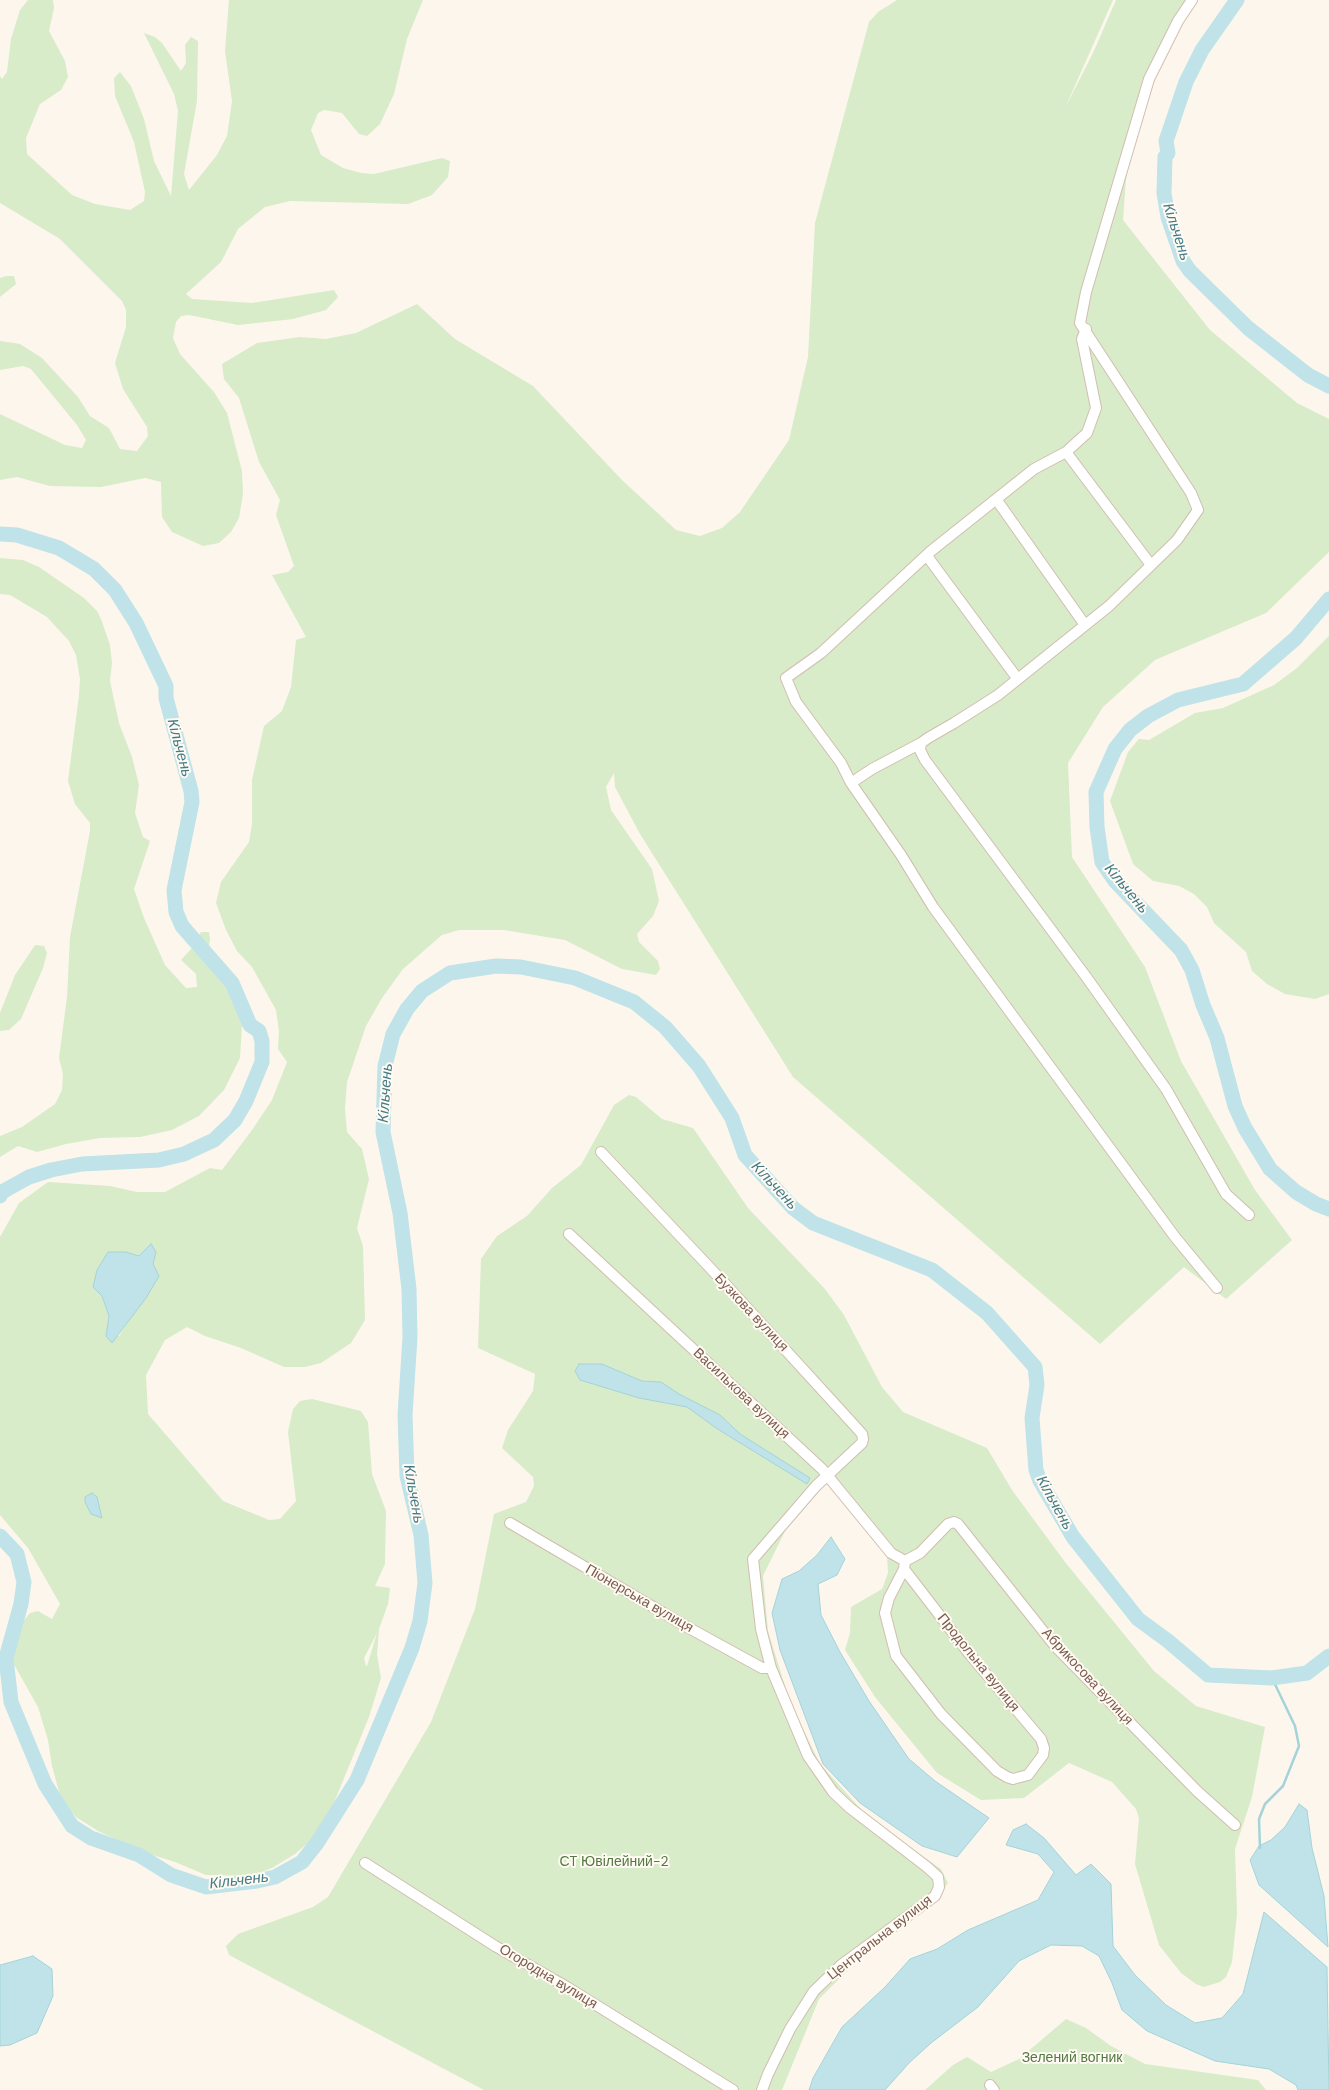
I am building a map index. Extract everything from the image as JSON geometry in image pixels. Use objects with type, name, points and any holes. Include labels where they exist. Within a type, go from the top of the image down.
[{"type":"street","points":[[852,784],[878,766],[921,744],[998,695],[1109,606],[1177,540],[1198,510],[1191,492],[1086,329],[1080,323],[1086,292],[1149,79],[1178,21],[1192,0]]},
{"type":"street","points":[[1086,329],[1082,339],[1096,408],[1087,433],[1066,452],[1034,469],[996,499],[926,556],[821,653],[786,678],[796,702],[841,763],[852,784],[901,855],[933,907],[1175,1237],[1217,1288]]},
{"type":"street","points":[[1066,452],[1151,565]]},
{"type":"street","points":[[996,499],[1085,625]]},
{"type":"street","points":[[926,556],[1017,678]]},
{"type":"street","points":[[921,744],[921,754],[925,760],[1087,978],[1166,1089],[1226,1194],[1249,1215]]},
{"type":"street","name":"Бузкова вулиця","points":[[600,1152],[728,1287],[862,1434],[862,1443],[827,1476]]},
{"type":"street","name":"Василькова вулиця","points":[[569,1234],[816,1463],[904,1565]]},
{"type":"street","name":"Центральна вулиця","points":[[762,2090],[790,2029],[814,1991],[841,1965],[935,1896],[939,1887],[938,1877],[927,1866],[868,1822],[833,1792],[808,1756],[771,1668],[761,1628],[753,1559],[816,1486],[827,1476]]},
{"type":"street","name":"Абрикосова вулиця","points":[[904,1565],[920,1553],[948,1524],[954,1522],[958,1524],[1055,1646],[1176,1771],[1235,1825]]},
{"type":"street","name":"Піонерська вулиця","points":[[510,1523],[689,1628],[762,1668],[771,1668]]},
{"type":"street","name":"Продольна вулиця","points":[[904,1565],[971,1656],[1041,1739],[1044,1748],[1043,1754],[1028,1774],[1019,1778],[1007,1778],[997,1771],[941,1714],[896,1656],[885,1613],[889,1598],[904,1565]]},
{"type":"street","name":"Огородна вулиця","points":[[365,1863],[495,1946],[567,1987],[733,2090]]},
{"type":"green space","points":[[28,0],[53,0],[54,8],[49,31],[65,61],[68,77],[61,90],[40,104],[26,138],[27,154],[72,195],[95,204],[130,210],[144,201],[145,192],[134,142],[115,96],[114,78],[120,72],[131,86],[144,119],[154,161],[171,196],[178,111],[174,94],[144,33],[155,37],[162,43],[181,71],[186,63],[185,45],[191,37],[198,41],[197,101],[184,174],[189,190],[217,155],[227,136],[232,101],[225,51],[229,0],[423,0],[407,39],[394,94],[380,124],[367,136],[359,134],[342,113],[324,110],[318,113],[311,130],[321,155],[343,168],[374,174],[442,158],[450,161],[448,177],[432,195],[408,204],[290,201],[265,207],[238,229],[221,262],[186,294],[192,299],[252,303],[334,290],[338,297],[326,310],[293,319],[238,325],[189,315],[181,316],[176,322],[173,338],[180,354],[214,392],[227,413],[242,471],[243,494],[239,518],[231,532],[219,543],[203,546],[172,532],[162,517],[161,482],[145,478],[101,487],[50,486],[17,477],[0,480],[0,414],[65,445],[82,448],[86,440],[77,425],[31,369],[23,366],[0,370],[0,341],[20,344],[42,358],[78,397],[90,416],[109,428],[120,449],[137,451],[148,436],[147,427],[123,389],[115,363],[126,327],[126,310],[122,301],[60,239],[0,203],[0,76],[2,79],[7,72],[11,39],[20,10]]},
{"type":"green space","points":[[897,0],[1113,0],[1065,108],[1093,53],[1116,0],[1197,0],[1163,55],[1139,116],[1126,179],[1123,220],[1210,330],[1297,403],[1329,419],[1329,552],[1266,613],[1155,660],[1103,707],[1068,763],[1072,857],[1145,967],[1181,1061],[1255,1190],[1292,1240],[1226,1299],[1184,1267],[1100,1344],[793,1077],[640,834],[615,787],[614,773],[606,787],[611,810],[652,869],[659,901],[653,916],[637,934],[639,942],[658,961],[660,969],[656,975],[622,969],[565,940],[504,930],[459,930],[442,935],[403,969],[382,998],[366,1026],[347,1082],[345,1109],[347,1132],[362,1149],[369,1179],[357,1228],[363,1246],[365,1320],[351,1343],[321,1363],[305,1367],[284,1367],[187,1327],[165,1340],[146,1375],[148,1414],[223,1501],[269,1520],[280,1519],[296,1501],[288,1432],[293,1409],[300,1401],[312,1399],[361,1411],[368,1422],[372,1474],[386,1511],[385,1564],[375,1586],[390,1588],[388,1604],[379,1629],[377,1655],[381,1678],[369,1717],[331,1810],[316,1836],[295,1854],[272,1868],[251,1876],[206,1875],[175,1862],[146,1853],[98,1831],[76,1817],[61,1799],[52,1766],[48,1740],[38,1707],[12,1661],[20,1625],[30,1613],[38,1611],[52,1619],[60,1604],[28,1548],[0,1515],[0,1237],[19,1203],[48,1182],[110,1186],[137,1192],[165,1192],[210,1168],[222,1170],[272,1100],[287,1062],[278,1049],[279,1031],[276,1010],[252,967],[237,951],[226,930],[216,903],[221,882],[249,842],[252,824],[252,780],[264,726],[282,711],[291,687],[296,640],[306,637],[272,575],[288,572],[294,566],[276,515],[280,500],[259,462],[239,398],[224,379],[222,364],[257,343],[300,337],[326,339],[356,333],[417,304],[455,339],[533,386],[622,480],[676,530],[700,536],[722,528],[740,512],[789,440],[808,357],[815,223],[869,22],[878,12]],"holes":[[[151,1244],[153,1264],[130,1319],[119,1336],[106,1336],[109,1316],[102,1296],[126,1252],[139,1256]],[[377,1633],[367,1666],[366,1666],[364,1658]]]},
{"type":"green space","points":[[14,276],[16,284],[0,297],[0,278]]},
{"type":"green space","points":[[0,558],[23,560],[39,567],[84,598],[97,611],[110,645],[112,663],[110,681],[119,723],[132,757],[139,785],[135,813],[143,837],[150,841],[134,889],[144,918],[165,965],[186,988],[197,987],[196,974],[181,960],[191,949],[201,932],[209,932],[207,962],[221,976],[233,995],[242,1025],[240,1058],[224,1090],[199,1116],[172,1130],[140,1137],[100,1138],[66,1144],[37,1152],[18,1146],[0,1157],[0,1136],[22,1127],[55,1104],[62,1090],[63,1074],[59,1058],[67,997],[70,937],[90,823],[75,804],[68,781],[79,695],[80,679],[76,655],[69,641],[47,617],[10,595],[0,594]]},
{"type":"green space","points":[[1329,636],[1329,994],[1315,999],[1285,994],[1267,984],[1252,971],[1246,952],[1214,923],[1207,907],[1194,894],[1179,886],[1153,881],[1133,864],[1110,801],[1128,752],[1139,739],[1149,740],[1195,713],[1223,708],[1274,685],[1297,668]]},
{"type":"green space","points":[[35,945],[44,946],[47,953],[43,968],[21,1019],[9,1030],[0,1031],[0,1013],[15,975]]},
{"type":"green space","name":"СT Ювілейний-2","points":[[629,1095],[636,1097],[662,1119],[693,1128],[748,1208],[825,1289],[844,1315],[882,1387],[903,1412],[987,1448],[1012,1490],[1065,1562],[1154,1671],[1196,1706],[1265,1727],[1252,1797],[1235,1849],[1237,1914],[1232,1962],[1226,1977],[1220,1982],[1204,1987],[1196,1984],[1181,1973],[1159,1945],[1135,1864],[1139,1818],[1136,1809],[1112,1782],[1069,1763],[1024,1798],[981,1800],[937,1773],[875,1697],[845,1650],[850,1633],[851,1607],[882,1589],[888,1573],[887,1555],[826,1483],[786,1529],[763,1576],[768,1631],[790,1702],[820,1764],[869,1818],[941,1869],[948,1883],[939,1897],[864,1954],[819,1999],[782,2090],[484,2090],[229,1955],[226,1946],[238,1934],[313,1907],[328,1897],[431,1722],[475,1609],[494,1514],[526,1502],[534,1486],[533,1477],[502,1448],[508,1430],[533,1391],[535,1374],[478,1348],[481,1259],[497,1236],[527,1216],[552,1188],[581,1165],[614,1105]]},
{"type":"green space","name":"Зелений вогник","points":[[1066,2019],[1086,2028],[1111,2046],[1145,2064],[1258,2080],[1266,2090],[925,2090],[953,2065],[967,2057],[991,2072],[1019,2059]]},
{"type":"water","points":[[151,1244],[156,1252],[153,1264],[159,1276],[146,1298],[112,1343],[106,1336],[109,1316],[102,1296],[93,1287],[97,1270],[108,1252],[126,1252],[139,1256]]},
{"type":"water","points":[[579,1364],[602,1364],[642,1381],[661,1382],[679,1394],[720,1415],[740,1434],[810,1478],[807,1484],[716,1428],[687,1407],[639,1398],[580,1380],[575,1371]]},
{"type":"water","points":[[92,1493],[97,1497],[102,1518],[91,1514],[85,1502],[85,1497]]},
{"type":"water","points":[[831,1537],[845,1559],[837,1575],[818,1584],[821,1615],[840,1652],[869,1701],[909,1759],[935,1781],[989,1818],[957,1857],[922,1846],[860,1803],[823,1764],[780,1650],[772,1613],[782,1579],[799,1571],[817,1555]]},
{"type":"water","points":[[1299,1804],[1307,1810],[1312,1848],[1324,1896],[1328,1947],[1259,1885],[1250,1860],[1259,1846],[1271,1840],[1285,1827]]},
{"type":"water","points":[[1026,1824],[1044,1838],[1076,1875],[1091,1864],[1111,1884],[1113,1946],[1135,1975],[1166,2005],[1195,2023],[1222,2018],[1243,1994],[1264,1912],[1327,1967],[1329,2090],[1298,2090],[1296,2085],[1269,2069],[1215,2061],[1147,2031],[1122,2010],[1099,1956],[1082,1946],[1051,1945],[1019,1961],[978,2007],[931,2043],[909,2063],[885,2090],[809,2090],[813,2078],[842,2027],[885,1987],[910,1959],[937,1949],[968,1930],[1038,1900],[1054,1872],[1038,1854],[1006,1845],[1013,1830]]},
{"type":"water","points":[[33,1956],[52,1969],[53,1996],[37,2033],[10,2045],[0,2046],[0,1965]]},
{"type":"waterway","name":"Кільчень","points":[[1237,0],[1202,50],[1186,82],[1166,141],[1168,153],[1165,157],[1164,193],[1168,217],[1183,261],[1190,271],[1248,328],[1308,375],[1329,386]]},
{"type":"waterway","name":"Кільчень","points":[[0,534],[17,535],[59,548],[94,569],[115,590],[136,623],[166,686],[166,698],[191,791],[192,802],[174,890],[176,912],[182,926],[232,983],[250,1025],[259,1031],[262,1041],[262,1062],[246,1101],[235,1120],[214,1140],[184,1154],[159,1160],[82,1164],[51,1170],[29,1177],[2,1192],[0,1196]]},
{"type":"waterway","name":"Кільчень","points":[[1329,599],[1296,638],[1243,684],[1178,700],[1148,716],[1130,730],[1115,749],[1096,792],[1097,827],[1102,862],[1115,881],[1181,950],[1192,970],[1203,1005],[1217,1038],[1235,1106],[1245,1128],[1270,1169],[1296,1192],[1316,1204],[1329,1209]]},
{"type":"waterway","name":"Кільчень","points":[[0,1536],[17,1554],[24,1582],[21,1604],[6,1658],[11,1702],[45,1784],[72,1826],[91,1838],[139,1855],[171,1875],[206,1887],[275,1877],[302,1862],[317,1843],[357,1780],[412,1648],[420,1621],[425,1583],[421,1535],[407,1476],[405,1415],[410,1337],[409,1289],[400,1213],[383,1132],[385,1066],[393,1034],[407,1009],[422,991],[450,973],[496,966],[521,967],[575,978],[634,1002],[665,1027],[699,1066],[732,1118],[745,1155],[793,1208],[813,1223],[932,1270],[987,1313],[1035,1367],[1037,1385],[1032,1418],[1036,1470],[1040,1481],[1073,1537],[1138,1619],[1168,1641],[1208,1675],[1272,1678],[1307,1673],[1329,1656]]},
{"type":"waterway","points":[[1260,1848],[1259,1819],[1265,1804],[1283,1786],[1299,1746],[1295,1726],[1272,1678]]}]
